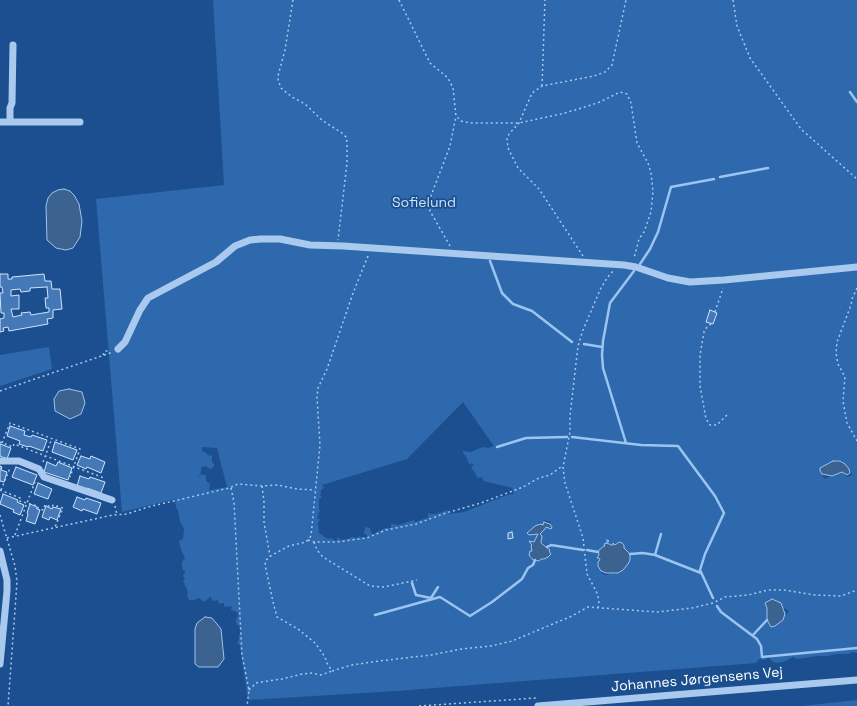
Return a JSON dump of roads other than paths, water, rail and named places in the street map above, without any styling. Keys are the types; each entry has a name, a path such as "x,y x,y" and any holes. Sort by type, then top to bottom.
{"street":[{"path":"10,122 10,108 12,103 13,45"},
{"path":"0,122 80,122"},
{"path":"118,349 125,342 140,310 148,298 216,262 231,249 250,240 272,238 301,244 616,264 632,266 668,278 685,281 724,280 857,267"},
{"path":"0,461 19,461 40,470 44,477 112,500"},
{"path":"0,551 7,580 2,616 0,664"},
{"name":"Johannes Jørgensens Vej","path":"538,706 857,680"}],"waterway":[{"path":"850,92 857,102"},
{"path":"720,177 768,168"},
{"path":"640,264 650,249 658,232 671,187 714,179"},
{"path":"490,261 502,293 513,304 532,311 572,342"},
{"path":"626,443 603,368 602,355 610,303 634,271"},
{"path":"584,344 602,347"},
{"path":"497,447 526,438 567,437"},
{"path":"572,437 641,445 678,446 715,496 724,513 705,554 700,570 713,598"},
{"path":"655,555 661,534"},
{"path":"547,547 551,545 583,550"},
{"path":"587,550 598,552"},
{"path":"630,554 643,553 655,555 701,573"},
{"path":"375,615 440,597 470,616 492,602 522,579 528,568 533,565 535,560"},
{"path":"412,583 416,595 431,598"},
{"path":"431,598 438,587"},
{"path":"717,606 721,612 757,639 761,646 762,657 857,648"},
{"path":"753,635 767,620"}],"park label":[{"name":"Sofielund","path":"424,203"}]}
